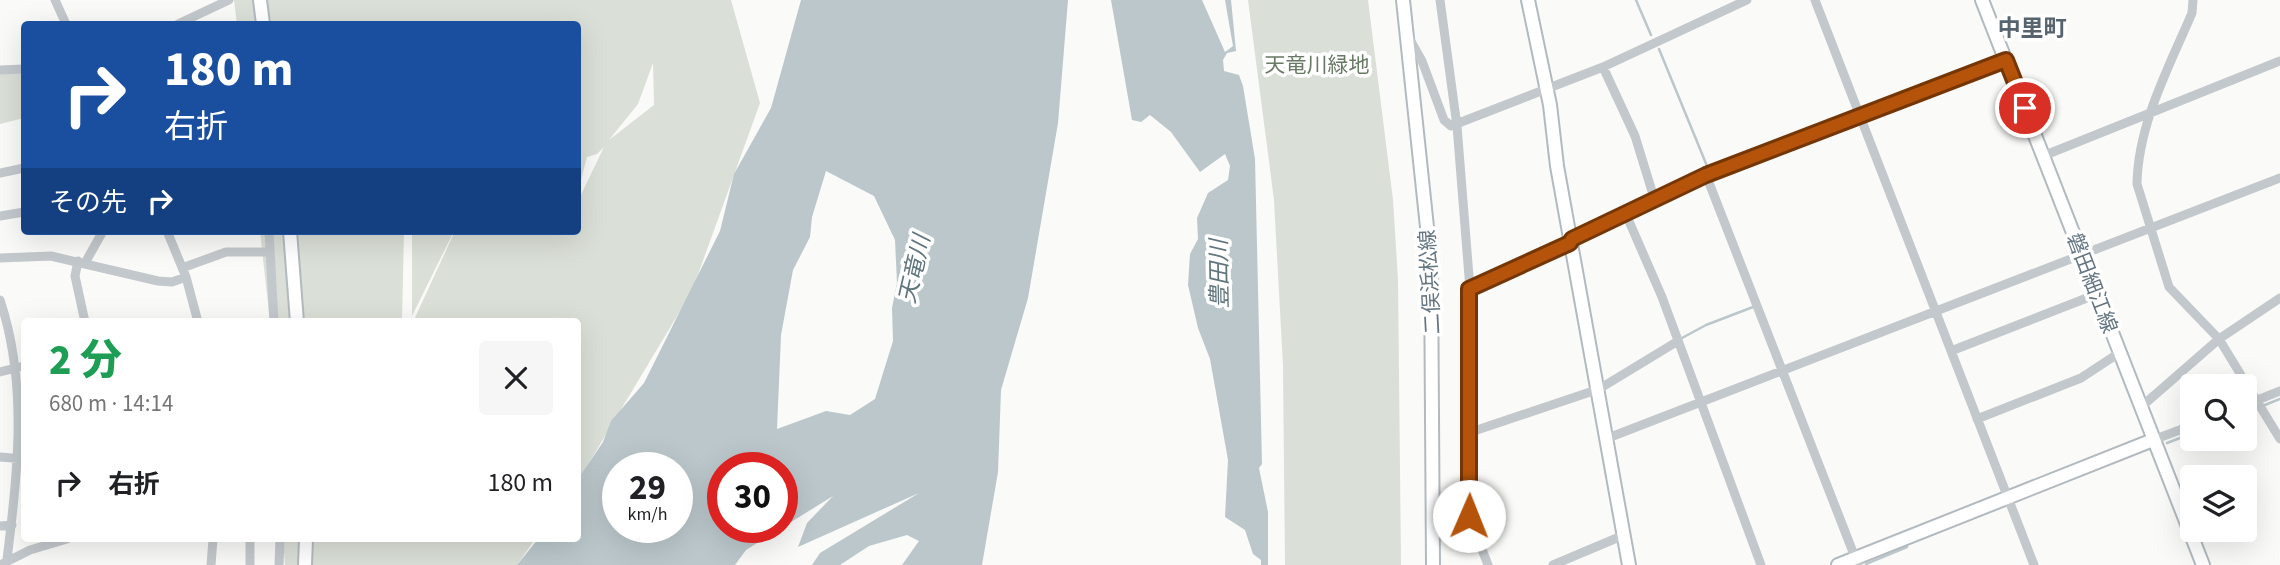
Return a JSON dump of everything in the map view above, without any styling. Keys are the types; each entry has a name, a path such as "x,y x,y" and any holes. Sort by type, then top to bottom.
{"main road":[{"path":"260,0 264,21"},
{"name":"二俣浜松線","path":"1402,0 1409,38 1431,265 1433,565"},
{"path":"1528,0 1544,90 1550,105 1629,565"},
{"name":"磐田細江線","path":"1982,0 2203,565"},
{"path":"290,235 298,318"},
{"path":"1838,565 1857,561 2007,497 2153,440"},
{"path":"305,565 306,542"}],"street":[{"path":"55,0 65,21"},
{"path":"184,21 229,0"},
{"path":"1440,0 1457,125 1469,289 1469,516 1488,565"},
{"path":"1409,38 1422,61 1444,120 1451,126 1603,67 1747,0"},
{"path":"1815,0 2034,565"},
{"path":"2193,0 2192,13 2150,113 2137,167 2137,184 2169,287 2219,338 2280,439"},
{"path":"1469,289 1570,243 1572,239 1625,212 1631,213 1706,175 2006,60"},
{"path":"2043,156 2280,61"},
{"path":"1603,67 1635,136 1655,201"},
{"path":"0,70 21,68"},
{"path":"0,173 21,169"},
{"path":"1706,175 1857,561"},
{"path":"1608,438 2280,178"},
{"path":"0,216 21,212"},
{"path":"1625,212 1645,251 1761,565"},
{"path":"84,318 75,276 81,262 100,235"},
{"path":"169,235 184,272 197,318"},
{"path":"269,235 274,318"},
{"path":"0,258 51,256 158,281 173,282 184,272 226,252 268,252"},
{"path":"1951,351 2097,294"},
{"path":"2141,407 2219,338 2280,298"},
{"path":"0,300 20,367 21,459 12,525 2,563"},
{"path":"1471,432 1599,388 1678,341"},
{"path":"1977,419 2081,378 2119,353"},
{"path":"0,372 20,367"},
{"path":"2259,404 2280,391"},
{"path":"2153,440 2180,430"},
{"path":"0,457 21,459"},
{"path":"0,526 12,525"},
{"path":"1553,565 1625,535"},
{"path":"2,563 59,542"},
{"path":"211,565 213,542"},
{"path":"250,542 250,565"},
{"path":"279,565 280,542"}],"green space":[{"path":"234,0 731,0 760,103 692,291 581,476 581,318 415,318 453,235 581,235 581,195 604,147 597,154 587,157 581,180 581,21 237,21","holes":["653,63 654,105 609,140 638,104"]},
{"name":"天竜川緑地","path":"1248,0 1368,0 1393,200 1398,280 1401,565 1285,565 1283,365 1274,200"},
{"path":"21,69 21,119 0,124 0,70"},
{"path":"260,235 404,235 402,318 270,318"},
{"path":"412,235 452,235 412,316"},
{"path":"283,542 533,542 517,565 285,565"}],"water":[{"name":"天竜川","path":"801,0 1068,0 1058,123 1028,298 1001,390 998,472 982,565 902,565 919,541 907,535 869,546 840,565 812,565 820,553 919,493 798,547 807,523 833,496 798,518 798,452 707,452 707,543 757,543 746,550 735,565 517,565 536,542 581,542 581,475 603,442 611,421 644,383 720,231 734,174 771,108","holes":["826,171 874,196 895,240 897,283 892,308 893,341 875,399 850,415 826,411 777,429 781,335 793,270 810,237 812,217"]},
{"name":"豊田川","path":"1111,0 1202,0 1225,52 1233,46 1225,0 1231,0 1236,51 1227,53 1223,60 1224,71 1239,75 1243,86 1255,159 1262,464 1259,468 1268,512 1268,565 1261,565 1261,560 1253,554 1245,530 1225,517 1228,460 1210,359 1198,328 1188,285 1190,254 1198,239 1197,218 1208,193 1228,180 1230,166 1225,154 1200,172 1171,132 1150,115 1141,122 1132,120"}],"waterway":[{"path":"1636,0 1651,35"},
{"path":"1659,49 1707,166"},
{"path":"1682,338 1706,325 1753,307"},
{"path":"2257,408 2280,399"},
{"path":"2167,443 2180,438"},
{"path":"1866,564 1907,547 1907,543"}],"district":[{"name":"中里町","path":"2032,28"}],"route":[{"path":"1469,516 1469,289 1570,243 1572,239 1610,218 1625,212 1631,213 1706,175 2006,60 2025,108"}]}
